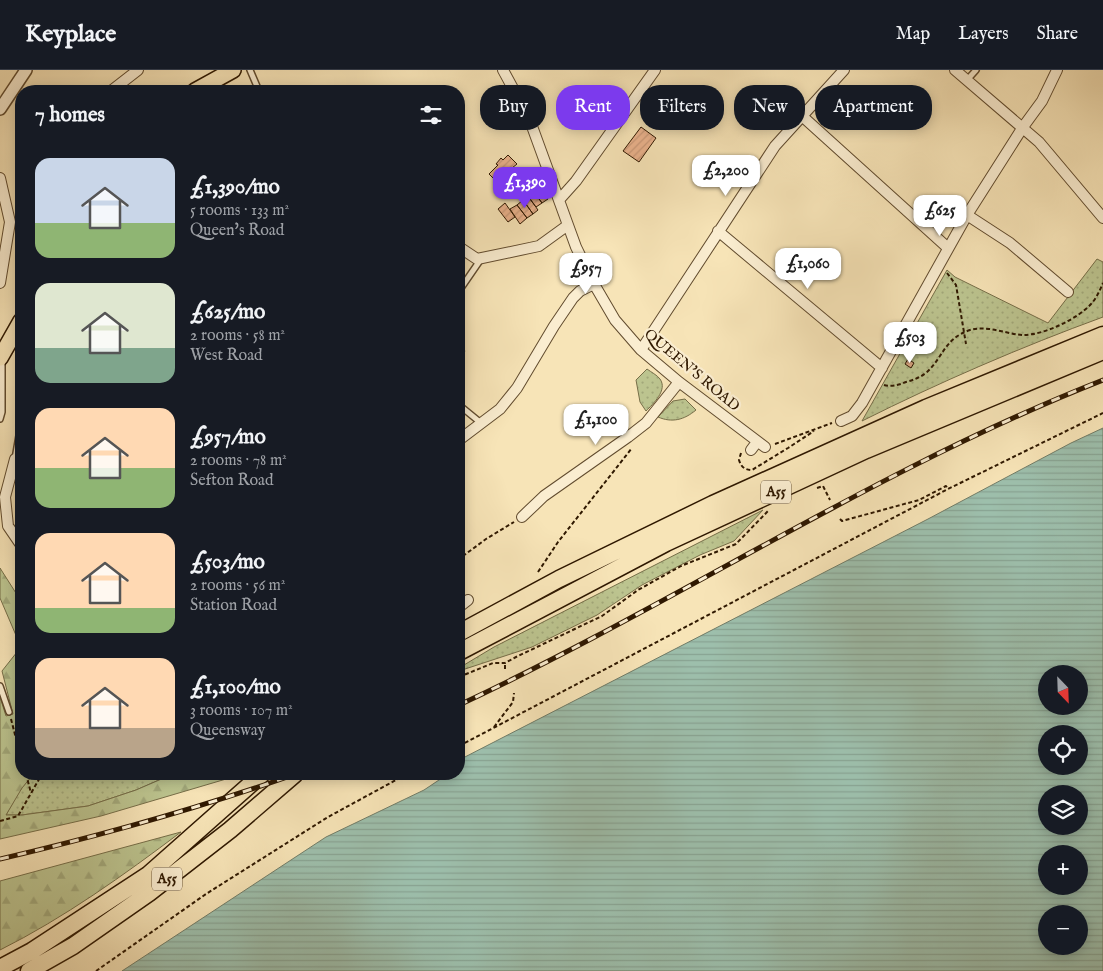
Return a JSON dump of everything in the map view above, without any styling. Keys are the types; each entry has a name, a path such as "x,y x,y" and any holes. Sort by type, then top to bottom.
{"highway":[{"name":"A55","path":"465,630 560,579 713,504 935,404 1103,334"},
{"name":"A55","path":"465,649 675,539 866,450 1103,351"},
{"name":"A55","path":"0,968 32,951 148,876 255,780"},
{"name":"A55","path":"29,971 73,946 149,893 230,830 288,780"}],"main road":[{"path":"206,85 233,70"},
{"path":"1,357 15,334"}],"street":[{"path":"15,85 25,70"},
{"path":"119,85 138,70"},
{"name":"QUEEN'S ROAD","path":"503,70 529,118 576,247 594,284 616,320 641,350 758,446"},
{"path":"559,200 576,181 655,70"},
{"path":"805,113 844,70"},
{"path":"955,70 1023,127 1054,159 1101,215"},
{"path":"841,421 852,416 875,381 967,215 1023,127 1042,101 1058,70"},
{"path":"0,109 15,86"},
{"path":"805,119 948,248"},
{"path":"641,350 775,146 789,130"},
{"path":"0,178 10,222 0,282"},
{"path":"967,215 1010,243 1068,292"},
{"path":"465,251 477,259 539,246 568,225"},
{"path":"718,231 882,368"},
{"path":"465,435 500,408 517,388 573,298 580,291 594,284"},
{"path":"522,517 544,496 628,438 646,423 679,382"},
{"path":"15,460 4,497 8,526 15,536"}],"lane":[{"path":"250,70 256,85"},
{"path":"967,80 976,70"},
{"path":"465,282 482,258"},
{"path":"0,419 2,412 1,357"},
{"path":"465,410 481,423"},
{"path":"0,686 9,712"}],"path":[{"path":"939,264 954,280 956,285 966,344"},
{"path":"875,381 886,386 892,386 903,384 922,376 933,365 947,344 964,333 980,328 1024,335 1059,325 1076,317 1087,308 1097,296 1103,283"},
{"path":"465,743 948,489 1103,413"},
{"path":"758,446 841,421"},
{"path":"538,572 558,542 636,443"},
{"path":"814,490 823,486 830,500"},
{"path":"840,519 842,521 919,500 946,486 948,489"},
{"path":"465,675 493,663 505,663 602,616 638,590 681,566 736,544 768,511 774,508"},
{"path":"465,555 522,517"},
{"path":"505,663 505,669"},
{"path":"493,728 513,702 514,693"},
{"path":"9,712 15,735"},
{"path":"28,780 31,793"},
{"path":"0,822 18,816 39,780"},
{"path":"96,971 206,894 311,827 396,780"}],"green space":[{"path":"1097,259 1103,262 1103,317 981,366 862,421 947,270 955,277 1048,323"},
{"path":"647,369 660,379 662,388 659,396 646,411 640,402 636,380"},
{"path":"685,399 696,410 682,418 673,420 658,417 673,401"},
{"path":"763,510 734,541 700,555 642,585 597,615 532,647 465,669 465,664 494,647"},
{"path":"0,568 15,592 15,633 0,598"},
{"path":"15,655 15,780 29,780 6,815 22,815 88,806 159,780 223,780 101,816 0,839 0,697 6,716 13,714 2,671"},
{"path":"29,780 159,780 88,806 22,815 6,815 22,787"},
{"path":"181,832 93,895 24,938 0,950 0,881"}],"shaded area":[{"path":"1103,428 1103,971 122,971 326,837 424,790 439,780 465,780 465,757"}],"building":[{"path":"640,128 656,138 639,162 623,151"},
{"path":"508,155 517,164 507,172 513,178 503,188 489,174 498,165 496,164 501,158 503,160"},
{"path":"537,184 548,199 542,203 531,188"},
{"path":"531,188 542,203 536,207 525,192"},
{"path":"525,192 538,210 533,214 523,200 525,199 522,195"},
{"path":"523,200 533,214 527,218 517,205"},
{"path":"505,203 515,217 508,222 498,209"},
{"path":"517,205 527,218 520,224 510,209"},
{"path":"908,359 914,363 911,368 905,364"}],"railway":[{"path":"465,702 620,624 778,537 938,454 1020,415 1103,380"},
{"path":"0,859 149,821 278,780"}]}
